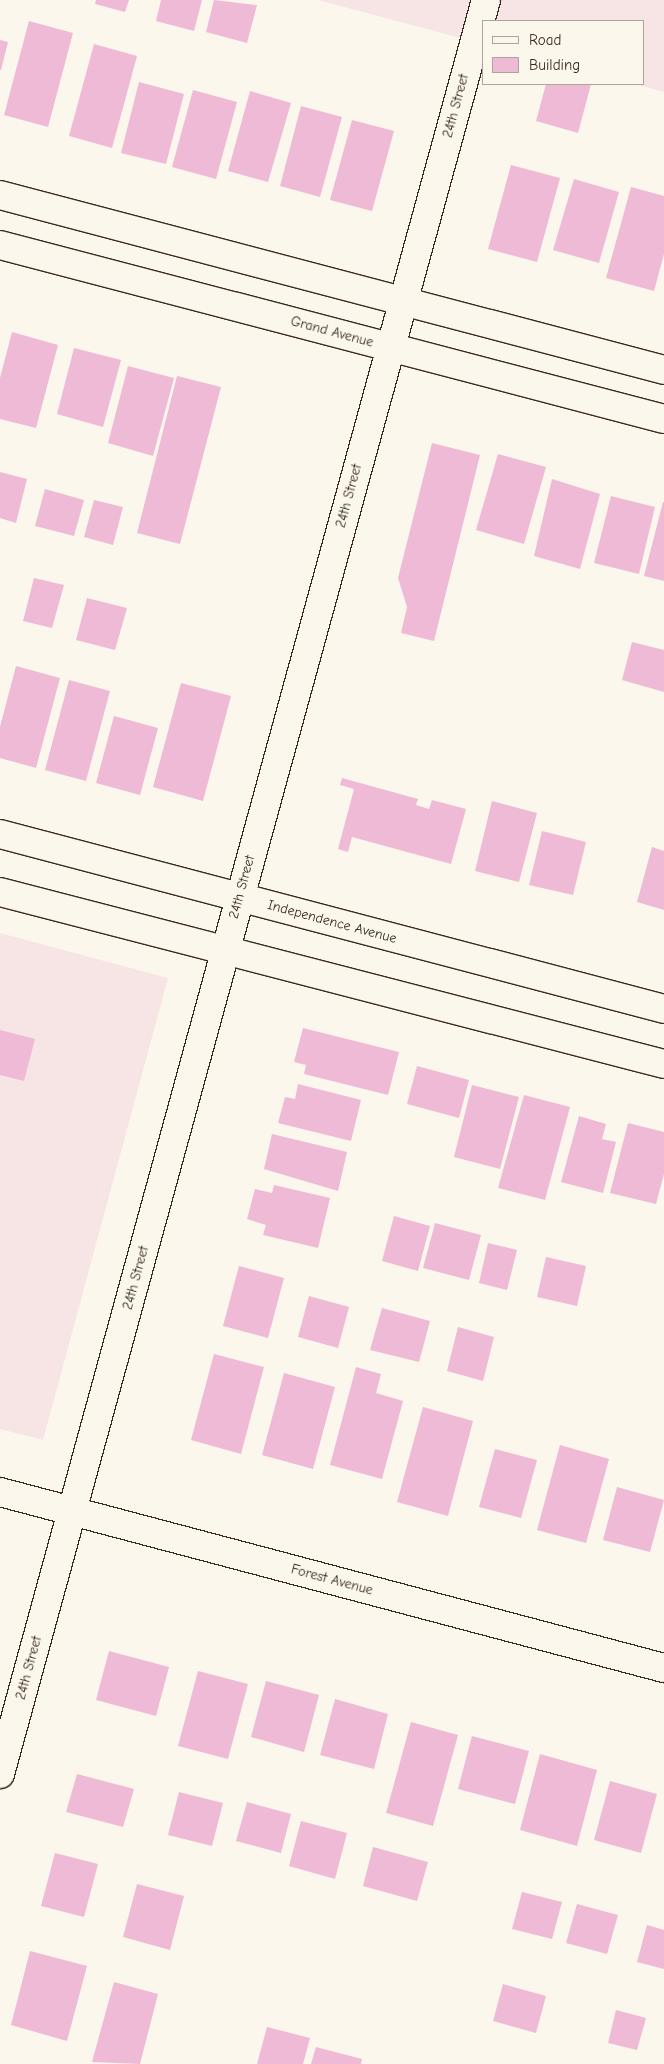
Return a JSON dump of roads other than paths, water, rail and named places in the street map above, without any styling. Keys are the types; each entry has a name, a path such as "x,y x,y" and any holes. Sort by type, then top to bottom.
{"street":[{"name":"24th Street","path":"0,1774 486,0"},
{"path":"0,195 664,370"},
{"name":"Grand Avenue","path":"0,245 664,419"},
{"name":"Independence Avenue","path":"0,834 239,899 664,1008"},
{"path":"0,892 664,1064"},
{"name":"Forest Avenue","path":"0,1492 664,1668"}]}
